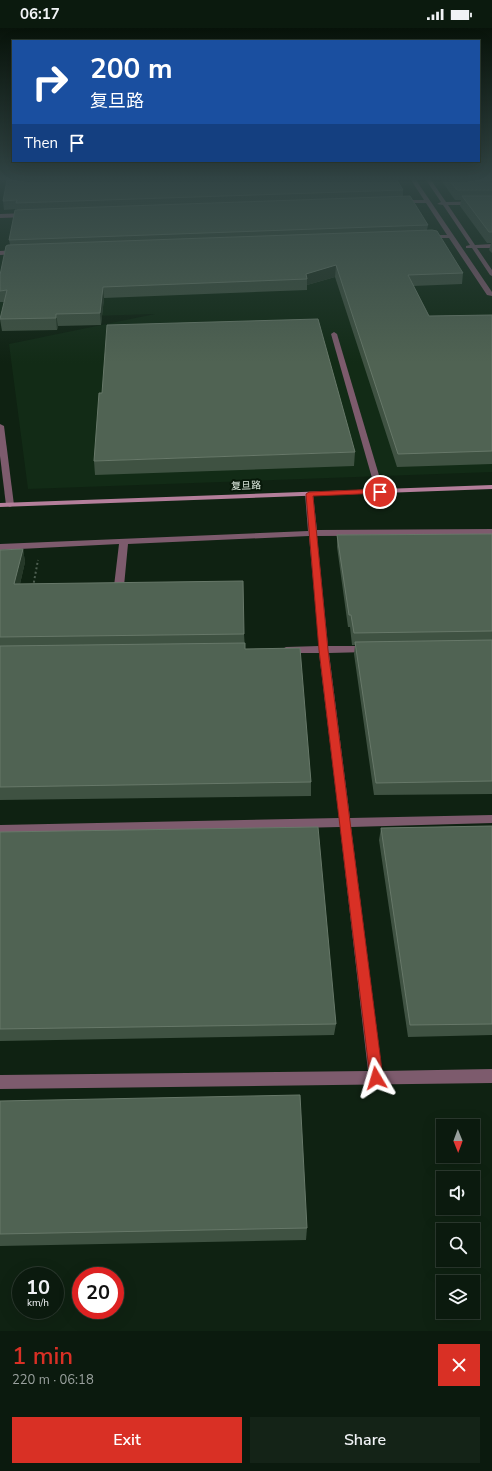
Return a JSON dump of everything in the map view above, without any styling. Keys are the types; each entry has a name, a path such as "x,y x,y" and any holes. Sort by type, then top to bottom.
{"street":[{"path":"453,241 489,294 492,294"},
{"path":"469,241 492,274"},
{"path":"458,247 492,246"},
{"path":"0,253 24,252"},
{"path":"334,334 380,492"},
{"path":"0,426 10,505"},
{"name":"复旦路","path":"0,505 492,487"},
{"path":"309,494 324,650 376,1078"},
{"path":"0,547 313,532 492,532"},
{"path":"119,586 124,541"},
{"path":"276,651 377,649"},
{"path":"0,830 344,821 492,819"},
{"path":"0,1082 492,1076"}],"path":[{"path":"40,587 32,587 42,545"}],"shaded area":[{"path":"0,241 492,241 492,472 28,489 9,344 155,314 0,319"}],"building":[{"path":"127,241 443,241 463,273 408,275 429,316 492,315 492,451 398,454 336,265 306,274 307,279 103,287 100,313 56,314 56,318 0,319 7,290 0,291 0,275 6,246"},
{"path":"318,319 355,452 94,461 99,393 102,393 107,325"},
{"path":"492,534 492,631 354,633 351,615 349,615 337,535"},
{"path":"23,549 14,584 243,581 244,634 0,637 0,550"},
{"path":"492,640 492,781 376,783 355,642"},
{"path":"245,643 245,649 300,648 311,782 0,787 0,646"},
{"path":"492,826 492,1024 410,1025 381,828"},
{"path":"318,827 336,1024 0,1029 0,832"},
{"path":"300,1095 307,1228 0,1234 0,1101"}],"route":[{"path":"376,1078 324,650 309,494 380,492"}]}
